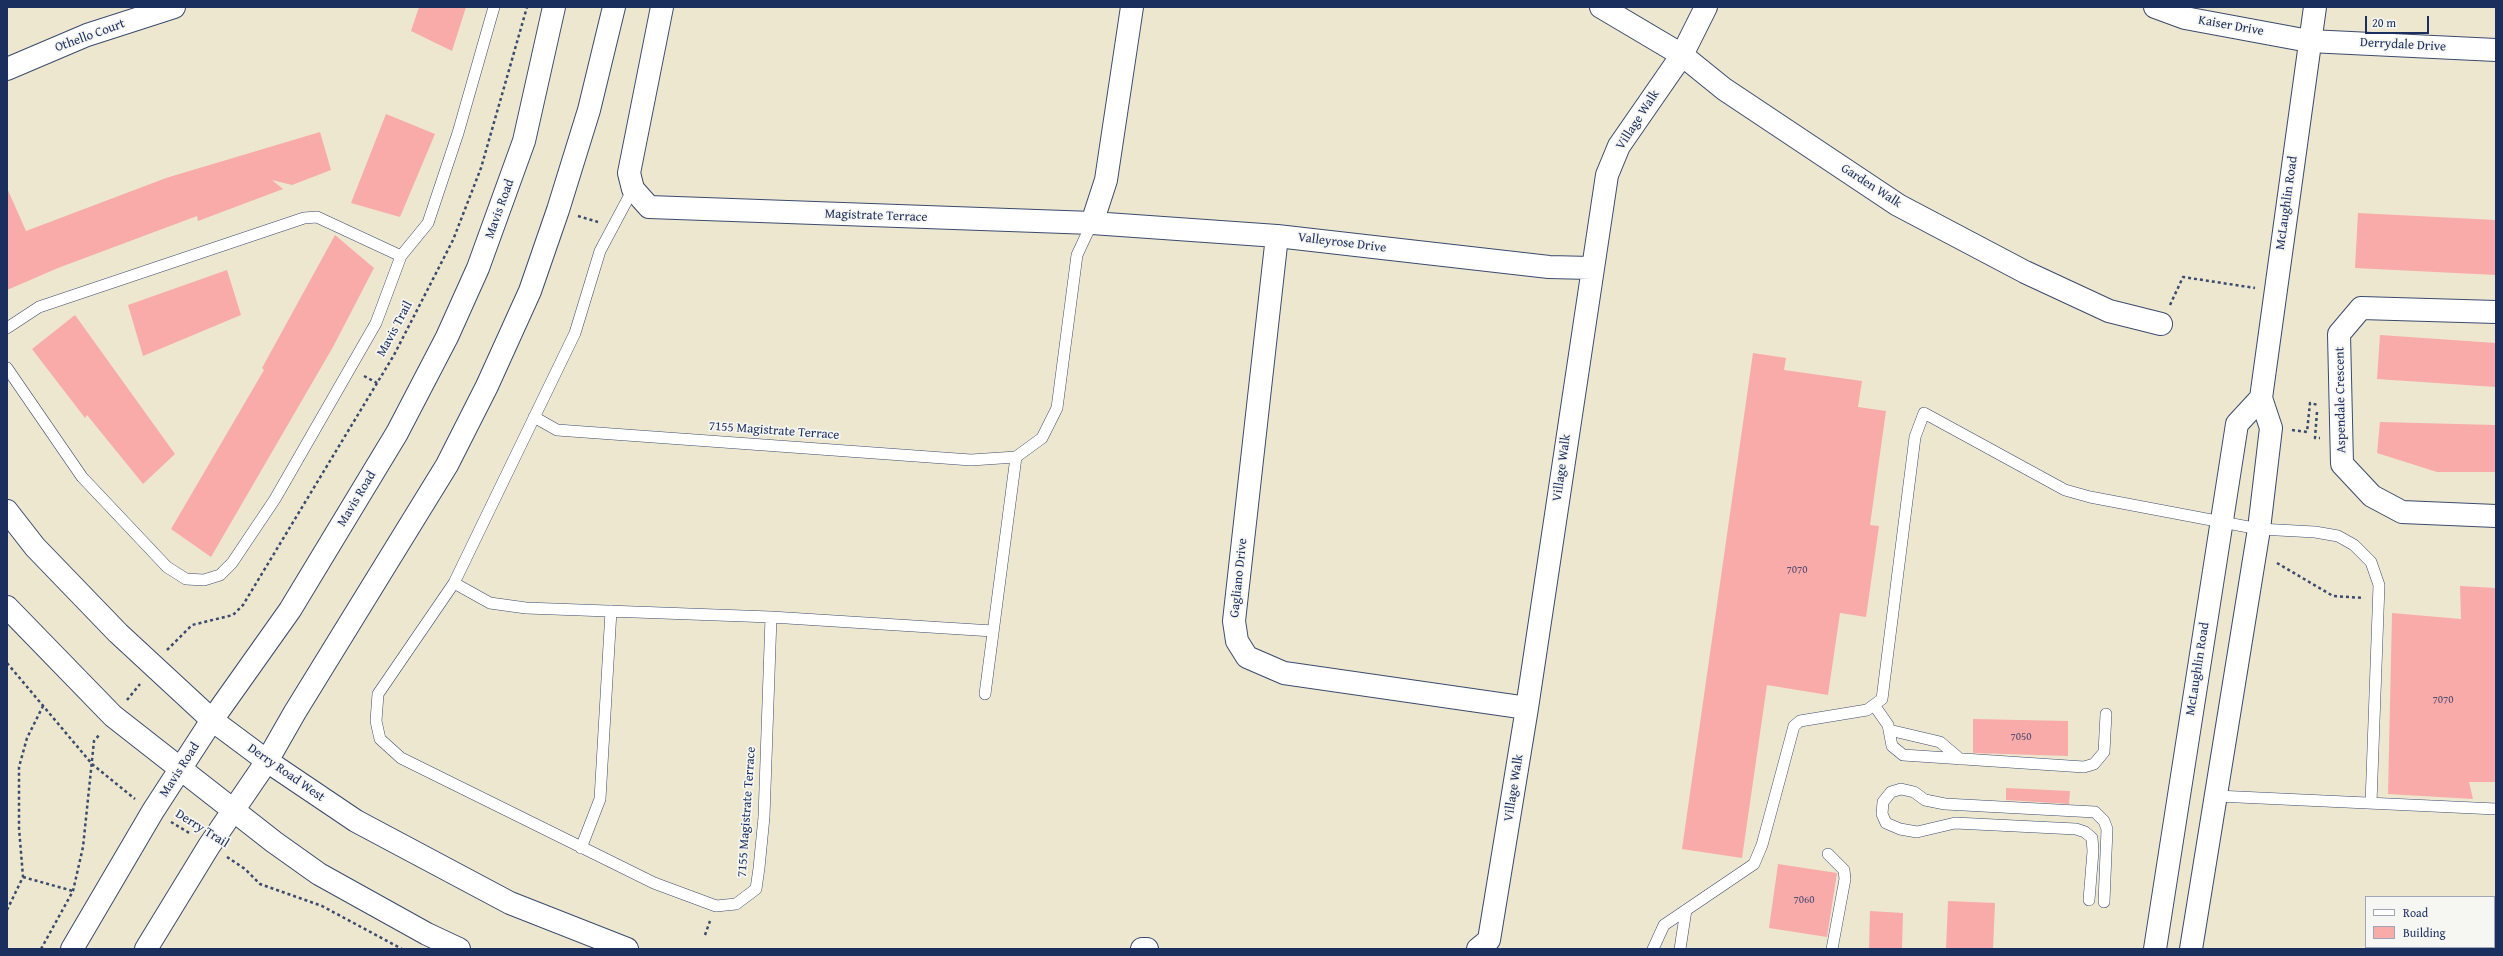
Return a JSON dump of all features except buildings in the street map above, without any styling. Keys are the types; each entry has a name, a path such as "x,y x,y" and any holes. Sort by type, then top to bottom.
{"street":[{"name":"Othello Court","path":"7,69 87,35 174,7"},
{"name":"Mavis Road","path":"72,949 153,810 212,720 290,610 398,433 447,337 478,268 524,141 554,7"},
{"path":"146,949 208,846 267,761 295,712 447,465 487,386 530,292 558,210 589,110 614,7"},
{"path":"633,189 629,173 662,7"},
{"path":"1092,223 1106,180 1132,7"},
{"name":"Garden Walk","path":"1602,7 1682,55 1724,89 1898,204 2025,272 2109,311 2161,324"},
{"name":"Village Walk","path":"1478,949 1489,940 1527,708 1591,268 1606,175 1619,146 1682,55 1706,7"},
{"name":"Kaiser Drive","path":"2155,7 2185,18 2309,40"},
{"name":"McLaughlin Road","path":"2191,949 2259,529 2271,428 2261,398 2314,7"},
{"name":"Derrydale Drive","path":"2309,40 2496,50"},
{"name":"Magistrate Terrace","path":"633,189 649,208 1092,223"},
{"name":"Valleyrose Drive","path":"1092,223 1277,236 1549,267 1591,268"},
{"name":"Gagliano Drive","path":"1277,236 1234,621 1237,640 1247,657 1284,673 1527,708"},
{"name":"Aspendale Crescent","path":"2496,312 2361,308 2339,334 2342,464 2372,496 2402,512 2496,516"},
{"name":"McLaughlin Road","path":"2155,949 2237,424 2261,398"},
{"name":"Derry Road West","path":"7,510 35,547 154,667 212,720 267,761 356,821 510,903 626,949"},
{"path":"7,607 113,716 180,770 319,874 427,934 458,949"},
{"path":"1142,949 1147,949"}],"lane":[{"path":"7,368 82,477 167,567 186,579 204,580 220,576 232,563 274,500 376,323 401,256 428,223 458,133 494,7"},
{"name":"7155 Magistrate Terrace","path":"633,189 600,251 575,333 454,584 378,694 376,721 380,739 401,758 654,883 716,906 736,904 756,888 764,816 770,617"},
{"path":"7,328 39,308 304,218 317,218 401,256"},
{"path":"985,694 1016,458 1042,438 1057,408 1077,255 1092,223"},
{"path":"1653,949 1664,925 1754,864 1762,845 1794,726 1800,721 1867,710 1882,699 1915,438 1924,413 2065,490 2090,497 2259,529 2315,532 2338,536 2354,545 2371,562 2379,585 2371,803"},
{"name":"7155 Magistrate Terrace","path":"534,416 557,430 971,460 1016,458"},
{"path":"454,584 490,603 526,608 770,617 993,631"},
{"path":"581,848 600,799 611,611"},
{"path":"1874,704 1888,725 1892,746 1903,755 2084,767 2094,764 2104,752 2106,714"},
{"path":"1889,730 1940,742 1960,759"},
{"path":"2089,900 2093,850 2092,838 2085,832 2076,829 1955,823 1917,832 1900,829 1886,823 1882,814 1883,802 1891,792 1901,788 1914,792 1925,800 1945,804 2095,812 2104,821 2107,829 2104,902"},
{"path":"2216,796 2496,809"},
{"path":"1828,854 1844,870 1845,879 1832,949"},
{"path":"1680,949 1686,910"}],"path":[{"name":"Mavis Trail","path":"41,949 73,891 83,846 94,741 154,667 192,625 233,616 243,605 394,355 453,240 481,168 527,7"},
{"path":"558,210 600,222"},
{"path":"2161,324 2182,277 2275,290"},
{"path":"2271,428 2307,432 2310,403 2318,404 2315,438 2342,440"},
{"path":"2277,563 2334,596 2370,598"},
{"name":"Derry Trail","path":"7,663 92,764 123,792 245,869 260,884 322,906 402,949"},
{"path":"7,910 23,877 19,828 19,767 26,738 43,706"},
{"path":"23,877 73,891"}]}
